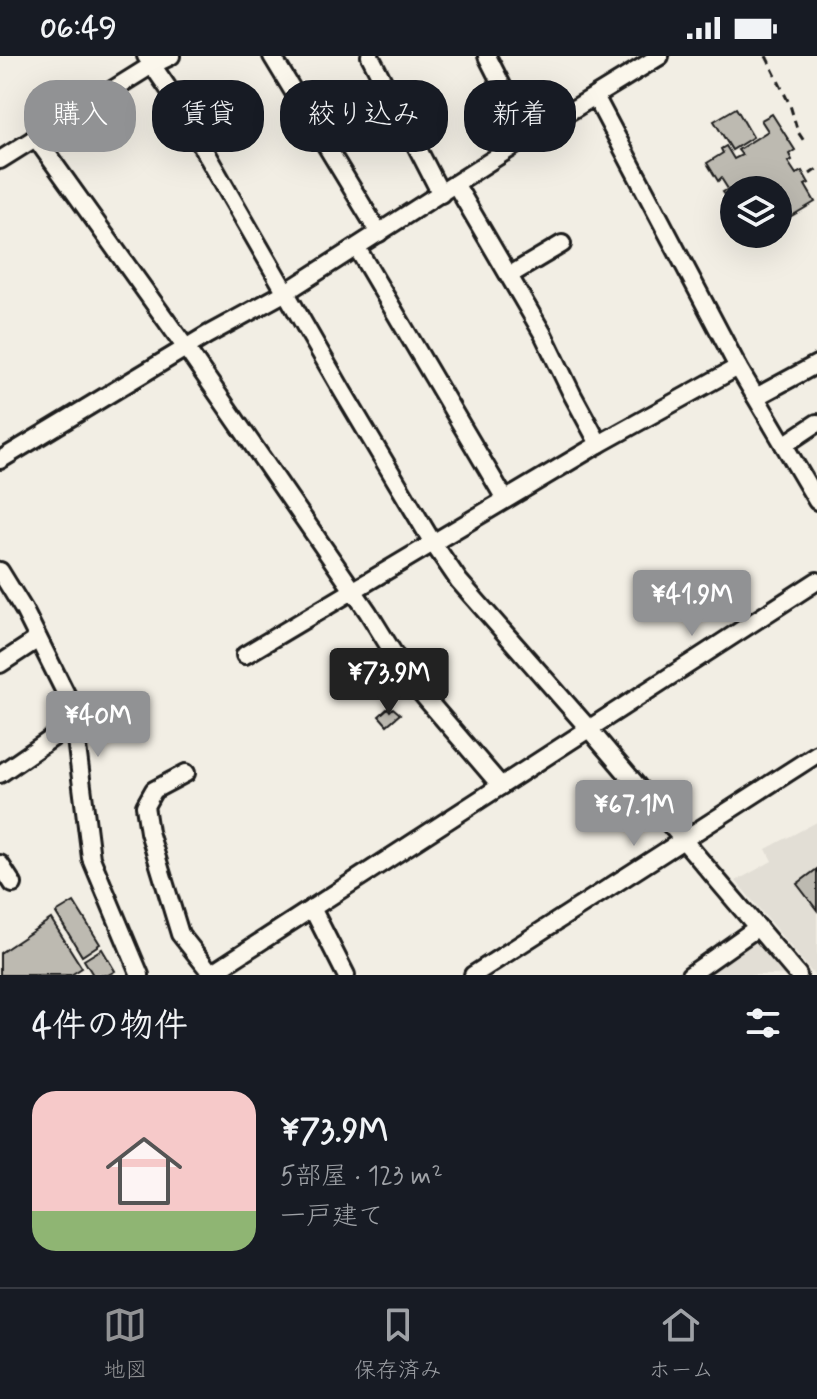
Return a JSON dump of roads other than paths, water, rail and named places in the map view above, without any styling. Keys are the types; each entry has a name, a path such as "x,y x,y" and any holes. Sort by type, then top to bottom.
{"street":[{"path":"120,80 149,61 171,56"},
{"path":"272,56 379,233"},
{"path":"370,56 441,194"},
{"path":"487,56 499,80"},
{"path":"576,108 660,56"},
{"path":"149,61 170,91 433,543 459,581 798,975"},
{"path":"595,96 738,367 817,501"},
{"path":"0,160 24,144"},
{"path":"46,152 353,590 410,680 501,786"},
{"path":"0,460 286,292 506,152"},
{"path":"456,185 543,334 599,444"},
{"path":"510,275 562,244"},
{"path":"357,248 505,499"},
{"path":"756,397 817,364"},
{"path":"245,655 599,444 738,367"},
{"path":"784,445 817,423"},
{"path":"0,571 24,610 68,698 91,858 140,975"},
{"path":"186,773 154,790 145,806 149,832 180,934 210,974 817,581"},
{"path":"0,664 38,639"},
{"path":"1,771 74,723"},
{"path":"473,975 817,754"},
{"path":"0,864 13,884"},
{"path":"312,908 346,975"},
{"path":"690,975 758,927"}]}
